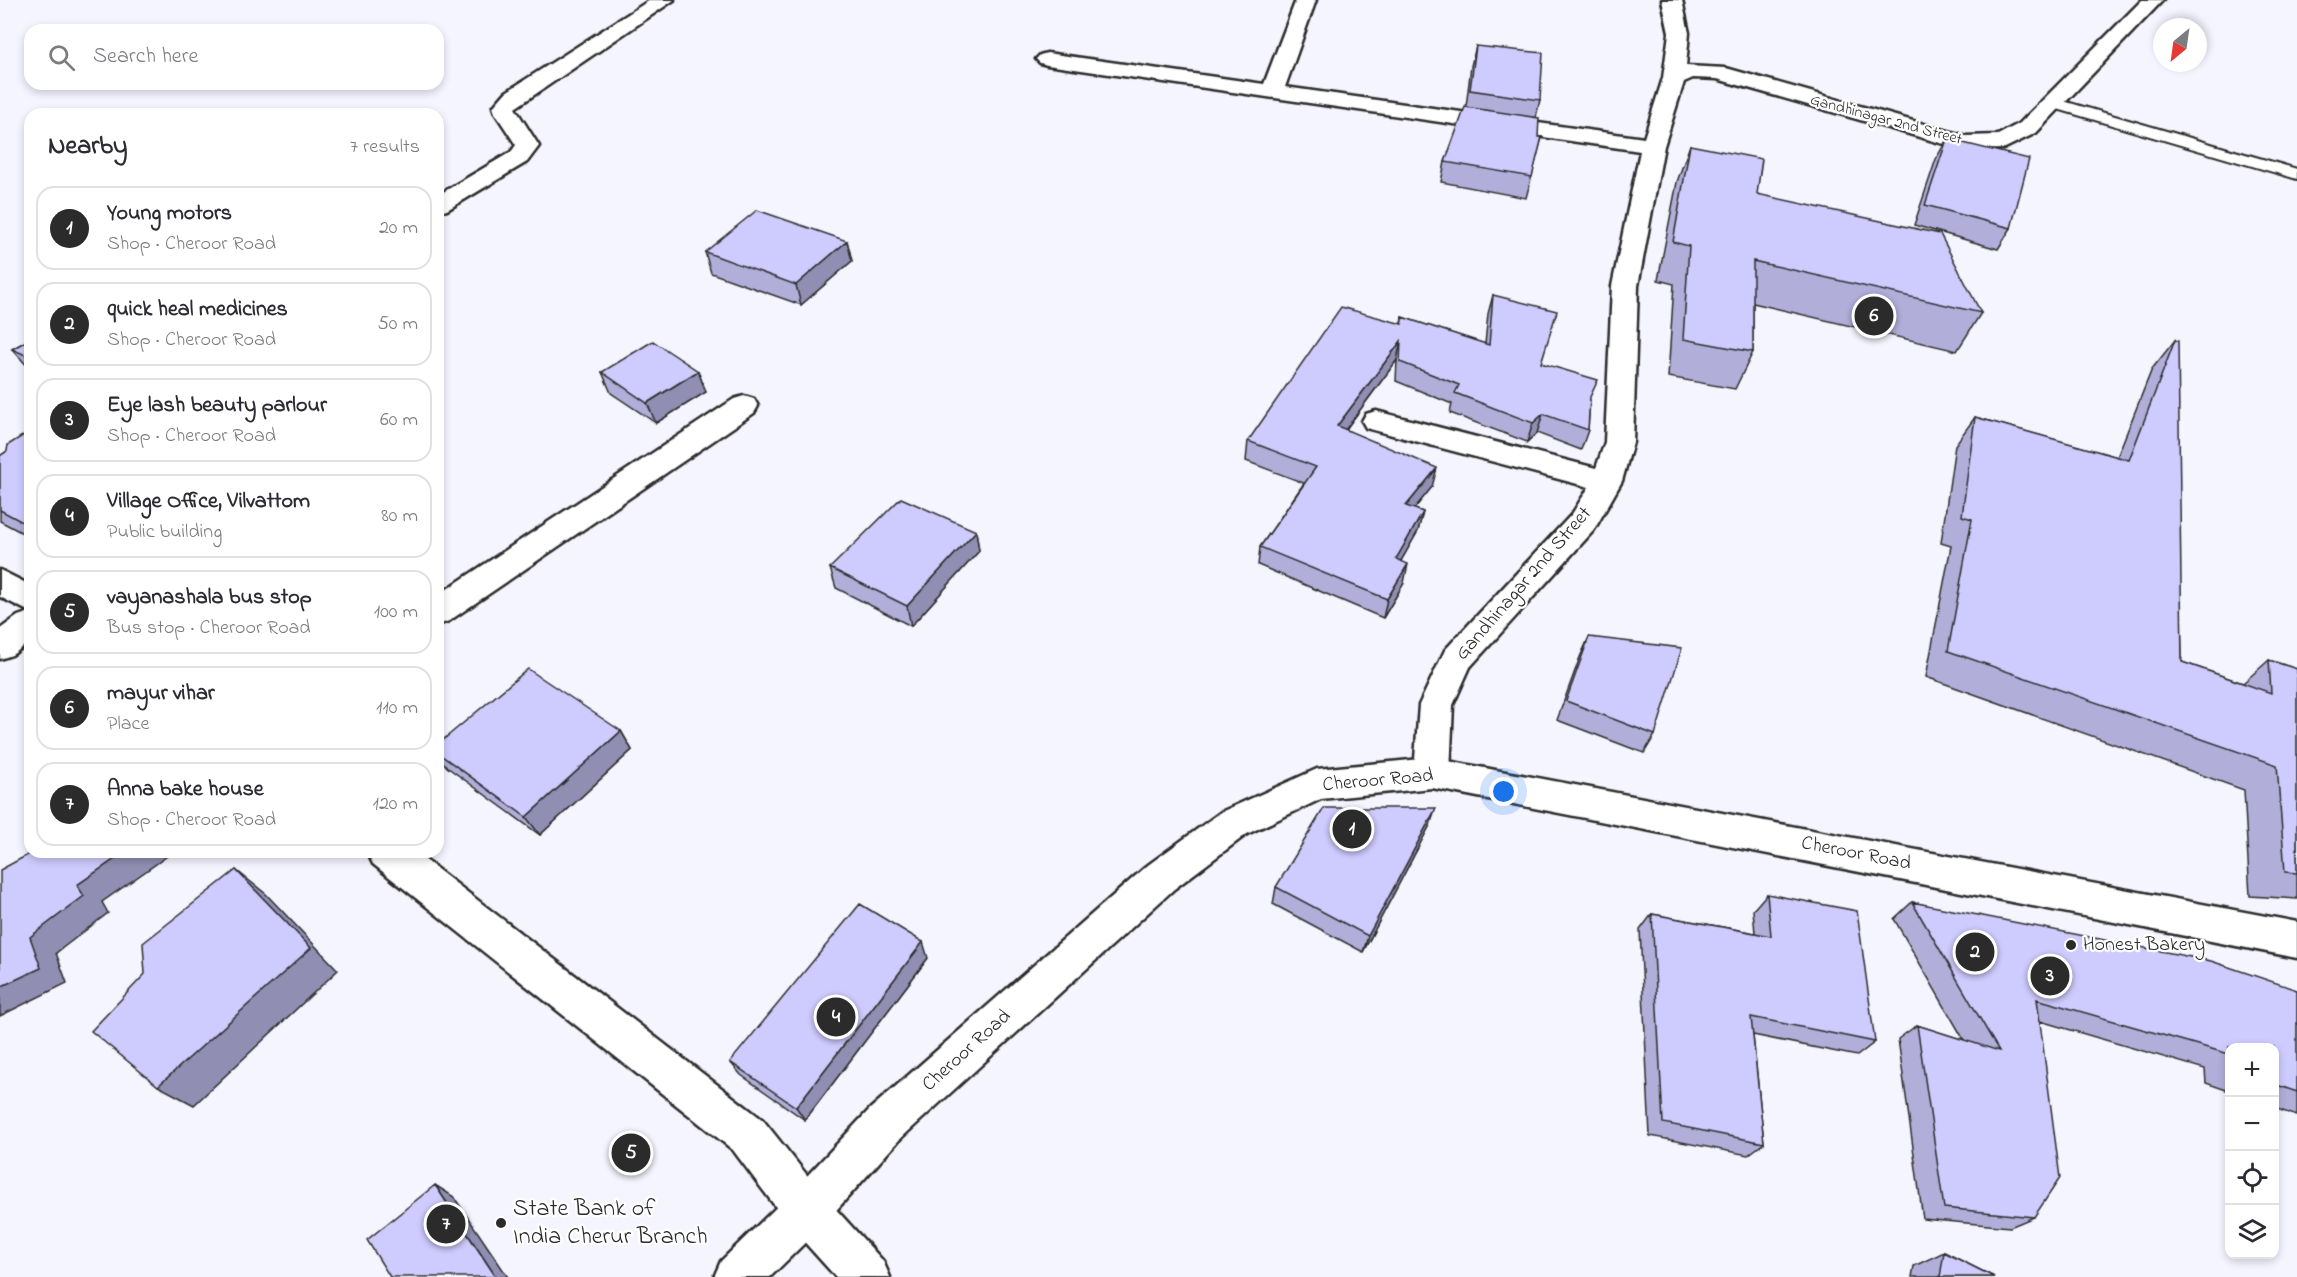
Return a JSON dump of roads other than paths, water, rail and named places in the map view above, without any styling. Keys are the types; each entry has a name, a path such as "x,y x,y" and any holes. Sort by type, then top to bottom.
{"street":[{"path":"444,201 519,157 528,146 526,136 506,116 504,107 514,97 664,0"},
{"path":"1272,91 1306,0"},
{"name":"Gandhinagar 2nd Street","path":"1432,773 1436,705 1457,659 1583,522 1607,481 1619,442 1625,286 1653,146 1674,78 1679,33 1672,0"},
{"name":"Gandhinagar 2nd Street","path":"1674,78 1690,71 1718,73 1965,143 2003,142 2028,128 2153,0"},
{"path":"1047,59 1653,146"},
{"path":"444,608 744,406"},
{"path":"1376,421 1607,481"},
{"path":"0,582 24,596"},
{"path":"0,646 24,629"},
{"name":"Cheroor Road","path":"737,1277 806,1210 885,1124 1161,877 1234,823 1317,784 1432,773 2297,940"},
{"path":"394,858 748,1135 806,1210 867,1277"}],"lane":[{"path":"2053,103 2297,174"}],"place":[{"name":"mayur vihar","path":"1874,316"},
{"name":"Young motors","path":"1352,829"},
{"name":"Honest Bakery","path":"2071,945"},
{"name":"quick heal medicines","path":"1975,952"},
{"name":"Eye lash beauty parlour","path":"2050,976"},
{"name":"Village Office, Vilvattom","path":"836,1017"},
{"name":"vayanashala bus stop","path":"631,1153"},
{"name":"State Bank of India Cherur Branch","path":"501,1223"},
{"name":"Anna bake house","path":"446,1224"}]}
